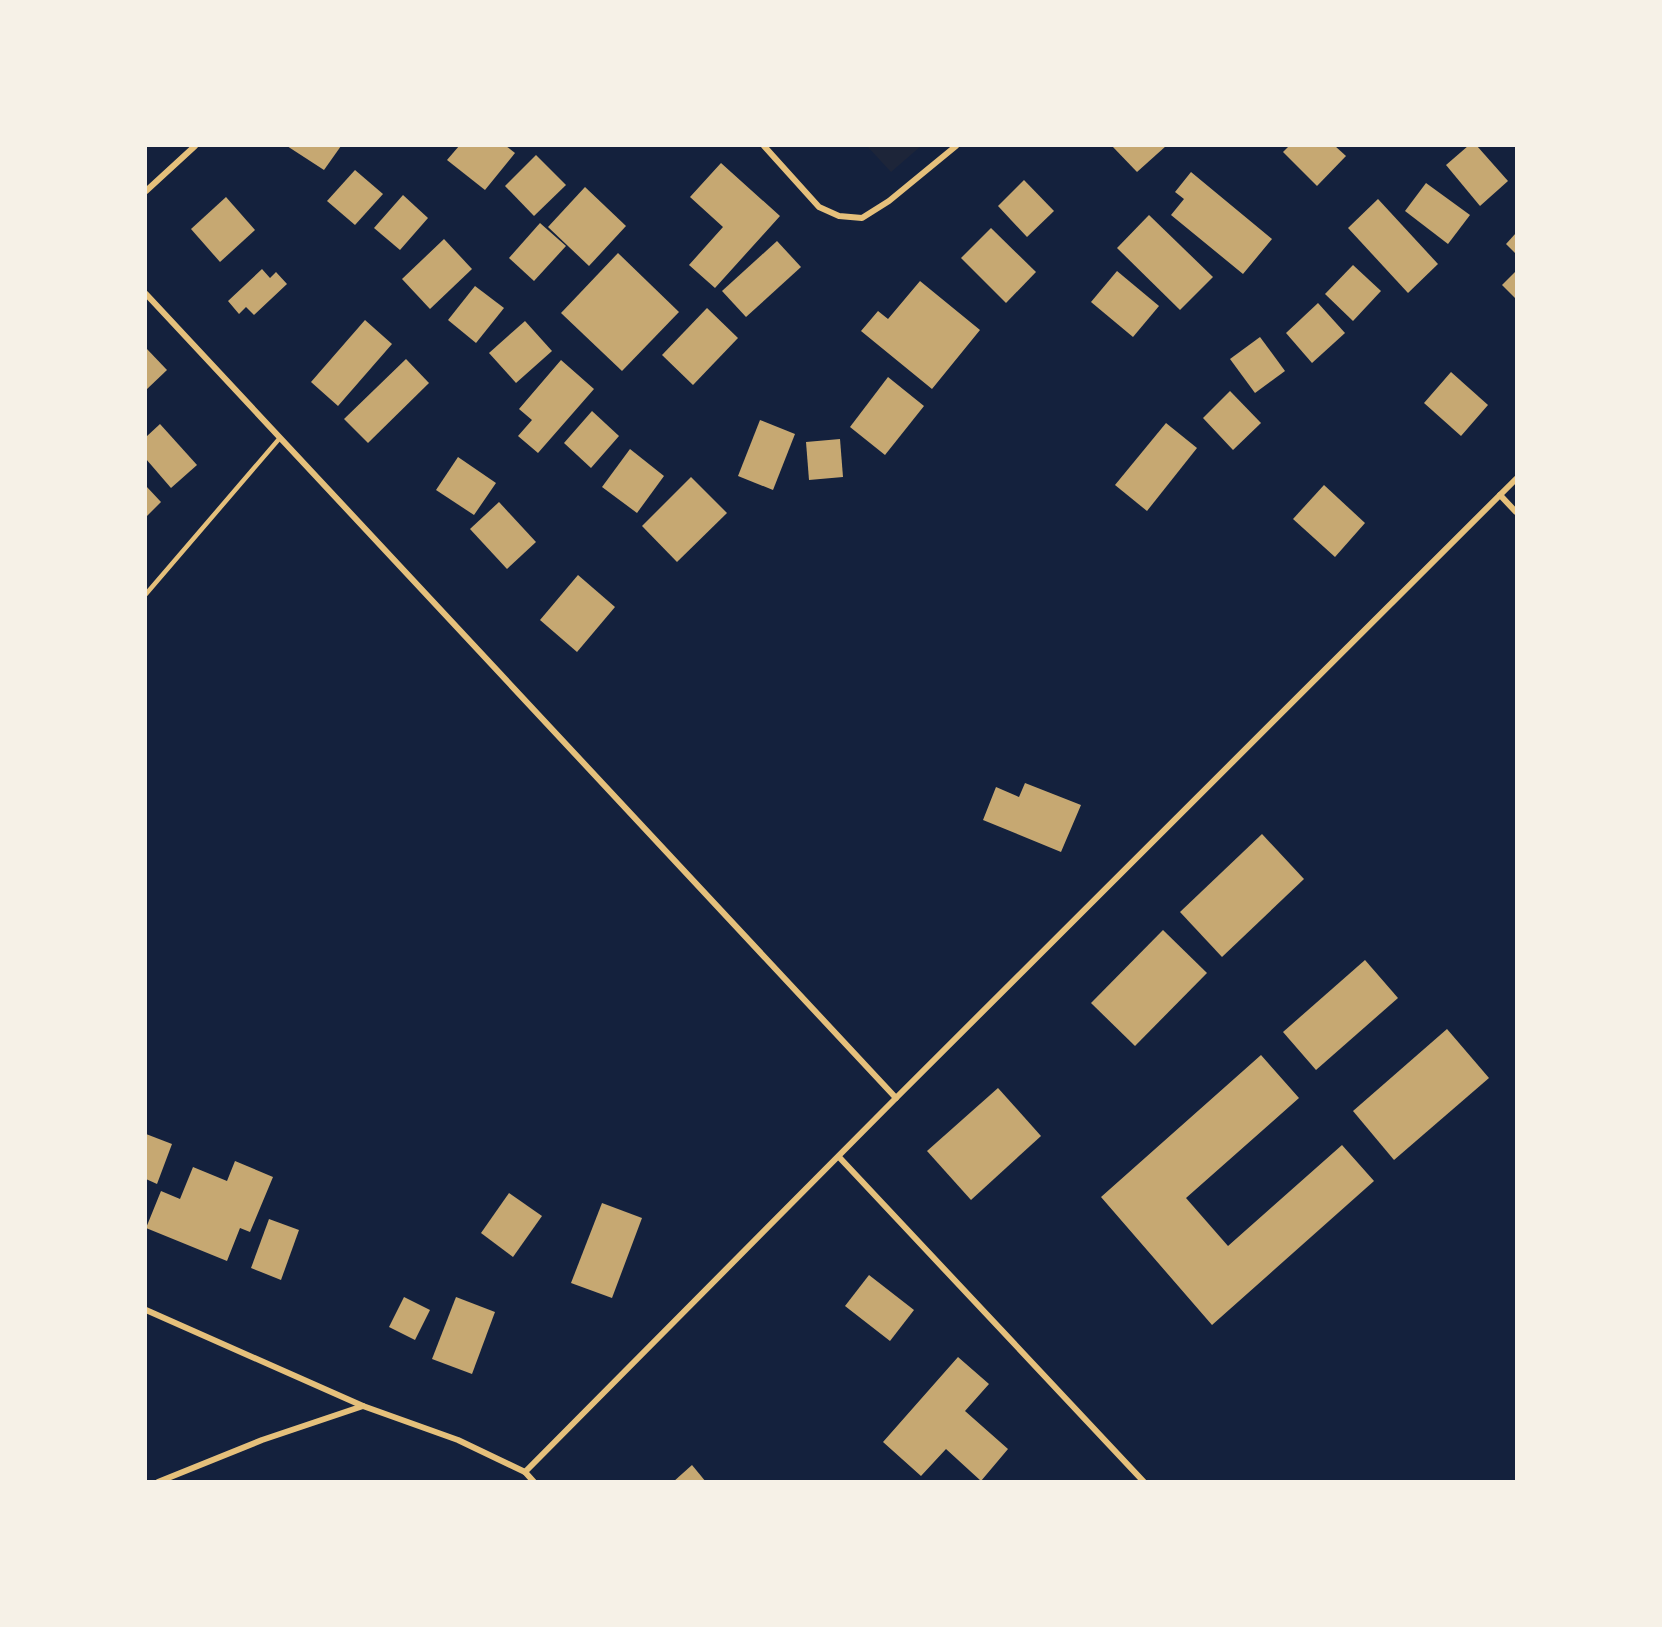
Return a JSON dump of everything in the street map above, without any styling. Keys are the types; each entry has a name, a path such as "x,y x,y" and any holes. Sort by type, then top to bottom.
{"street":[{"path":"146,191 195,146"},
{"path":"764,146 819,207 839,216 862,218 889,201 956,146"},
{"path":"146,294 896,1098"},
{"path":"525,1473 896,1098 1516,479"},
{"path":"1500,495 1516,512"},
{"path":"839,1156 1144,1482"},
{"path":"146,1310 363,1406 458,1440 525,1473 534,1482"},
{"path":"158,1482 262,1440 363,1406"}],"lane":[{"path":"146,594 279,439"}],"shaded area":[{"path":"867,146 921,146 891,172"}],"building":[{"path":"287,146 341,146 324,170"},
{"path":"459,146 506,146 515,153 485,190 447,160"},
{"path":"1112,146 1166,146 1137,172"},
{"path":"1289,146 1335,146 1346,156 1317,186 1283,152"},
{"path":"1468,146 1477,146 1508,181 1480,206 1446,165"},
{"path":"536,155 566,185 534,216 505,186"},
{"path":"721,163 780,216 715,288 689,265 723,227 690,197"},
{"path":"355,170 383,194 355,225 327,201"},
{"path":"1191,172 1272,239 1243,274 1171,215 1184,199 1175,192"},
{"path":"1024,180 1054,211 1027,237 998,206"},
{"path":"1426,183 1470,215 1448,244 1405,211"},
{"path":"585,187 626,226 589,266 548,227"},
{"path":"403,195 428,218 400,250 374,228"},
{"path":"226,197 255,230 220,262 191,229"},
{"path":"1378,199 1438,264 1408,293 1348,228"},
{"path":"1149,215 1213,277 1180,310 1117,248"},
{"path":"540,223 566,246 534,281 509,258"},
{"path":"991,228 1036,272 1006,303 961,258"},
{"path":"1516,233 1516,254 1506,244"},
{"path":"444,239 472,269 430,309 402,279"},
{"path":"777,241 801,267 746,317 722,291"},
{"path":"618,253 679,312 622,371 561,313"},
{"path":"1353,265 1381,291 1353,321 1325,294"},
{"path":"262,269 270,278 276,272 287,284 254,315 246,307 239,314 228,301"},
{"path":"1117,271 1159,306 1133,337 1091,302"},
{"path":"1516,271 1516,299 1502,285"},
{"path":"920,281 980,330 932,389 861,331 878,311 888,319"},
{"path":"475,286 504,308 476,343 448,320"},
{"path":"1318,303 1345,333 1312,363 1286,333"},
{"path":"707,308 738,338 693,385 662,355"},
{"path":"365,320 392,344 338,406 311,382"},
{"path":"525,321 552,351 516,383 489,353"},
{"path":"1260,337 1285,371 1255,393 1230,359"},
{"path":"146,348 167,370 146,390"},
{"path":"406,359 429,383 368,443 344,419"},
{"path":"561,360 594,389 538,453 518,436 532,420 519,409"},
{"path":"1451,372 1488,405 1461,436 1424,403"},
{"path":"888,377 924,406 885,455 850,427"},
{"path":"1230,391 1261,423 1233,450 1203,418"},
{"path":"592,411 619,436 591,468 564,443"},
{"path":"760,420 795,434 773,490 738,476"},
{"path":"1166,423 1197,448 1147,511 1115,485"},
{"path":"160,424 197,465 171,488 146,459 146,437"},
{"path":"840,439 843,477 809,480 806,442"},
{"path":"630,449 664,476 637,513 602,487"},
{"path":"458,457 496,483 474,515 436,490"},
{"path":"691,477 727,513 677,562 642,526"},
{"path":"1324,485 1365,523 1335,557 1293,519"},
{"path":"146,486 161,502 146,517"},
{"path":"499,502 536,542 507,569 470,529"},
{"path":"578,575 615,607 577,652 540,620"},
{"path":"1025,783 1081,805 1061,852 983,820 996,787 1019,797"},
{"path":"1262,834 1304,879 1222,957 1180,912"},
{"path":"1163,930 1207,973 1135,1046 1091,1003"},
{"path":"1365,960 1398,998 1316,1070 1283,1032"},
{"path":"1447,1029 1489,1078 1394,1160 1353,1111"},
{"path":"1261,1055 1299,1098 1186,1198 1228,1246 1342,1145 1374,1181 1212,1325 1101,1197"},
{"path":"998,1088 1041,1136 971,1200 927,1151"},
{"path":"146,1134 172,1144 157,1184 146,1179"},
{"path":"235,1161 273,1177 250,1232 240,1228 227,1261 146,1228 161,1191 180,1199 193,1167 227,1181"},
{"path":"509,1193 542,1216 513,1257 481,1233"},
{"path":"602,1203 642,1218 612,1298 571,1283"},
{"path":"269,1219 299,1230 281,1280 251,1268"},
{"path":"869,1275 914,1310 890,1341 845,1306"},
{"path":"404,1297 430,1310 415,1340 389,1327"},
{"path":"456,1297 495,1312 472,1374 432,1359"},
{"path":"958,1357 989,1384 965,1411 1008,1449 981,1481 946,1449 921,1476 883,1442"},
{"path":"692,1465 706,1482 673,1482"}]}
